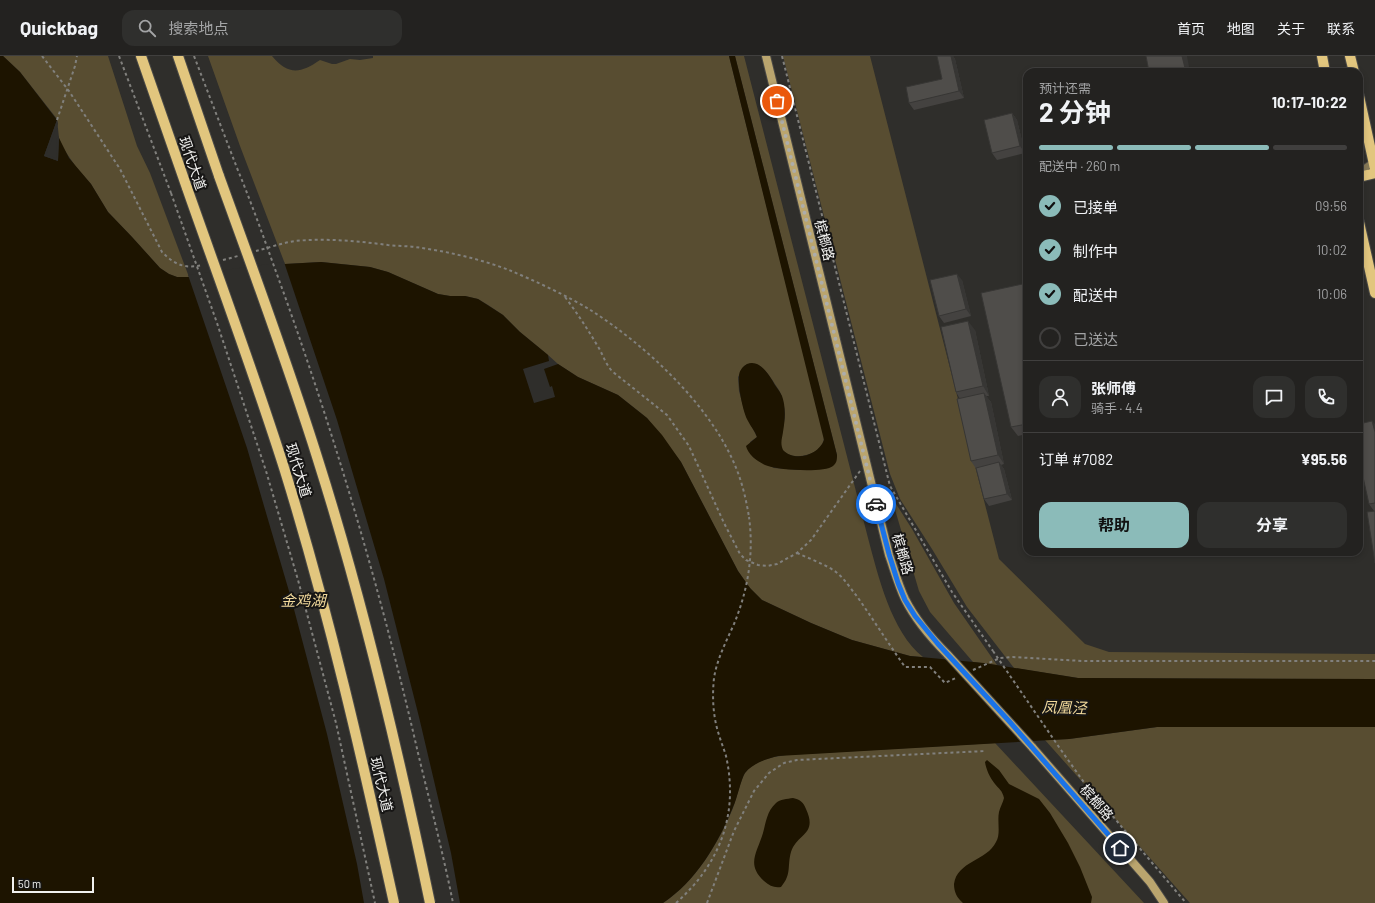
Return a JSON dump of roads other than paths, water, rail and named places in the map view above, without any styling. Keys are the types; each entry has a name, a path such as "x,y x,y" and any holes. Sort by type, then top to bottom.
{"main road":[{"name":"现代大道","path":"141,56 258,386 285,472 310,558 349,705 394,903"},
{"name":"现代大道","path":"178,56 219,176 290,373 319,461 342,539 385,702 406,789 430,903"},
{"name":"槟榔路","path":"766,56 889,554 905,600 915,616 948,655 1032,746 1150,882 1164,903"},
{"path":"1322,56 1324,68"},
{"path":"1350,56 1353,68"},
{"path":"1363,114 1374,164"},
{"path":"1363,176 1375,173"},
{"path":"1363,240 1375,292"}],"lane":[{"path":"1363,170 1374,164"}],"water":[{"name":"金鸡湖","path":"0,56 3,56 20,72 57,120 44,156 58,161 59,138 69,158 91,184 108,212 160,268 169,274 177,277 192,277 285,264 321,262 370,267 388,272 438,294 465,296 478,299 503,315 520,332 548,355 549,361 523,369 534,403 555,397 552,386 550,387 544,369 558,364 578,377 618,395 647,418 662,435 681,462 738,571 750,588 762,600 852,640 910,656 984,663 1078,678 1375,679 1375,727 1157,727 1069,739 778,756 756,764 745,773 727,821 705,861 686,884 663,903 0,903"},
{"path":"729,56 735,56 837,455 837,459 833,466 821,470 781,469 768,466 754,458 746,446 757,437 744,412 740,393 739,377 742,368 751,363 755,363 765,370 782,396 785,414 782,441 783,450 793,456 805,456 817,450 824,440"},
{"path":"987,760 999,770 1009,784 1039,799 1050,813 1080,867 1092,897 1091,903 963,903 956,895 954,884 956,876 966,866 992,848 998,835 999,812 1004,798 1001,791 993,782 988,773 985,762"},
{"path":"793,798 800,801 804,805 810,824 791,852 787,878 781,887 774,887 766,883 759,875 755,869 754,858 767,817 773,806 784,799"}],"water label":[{"name":"凤凰泾","path":"1064,707"}]}
